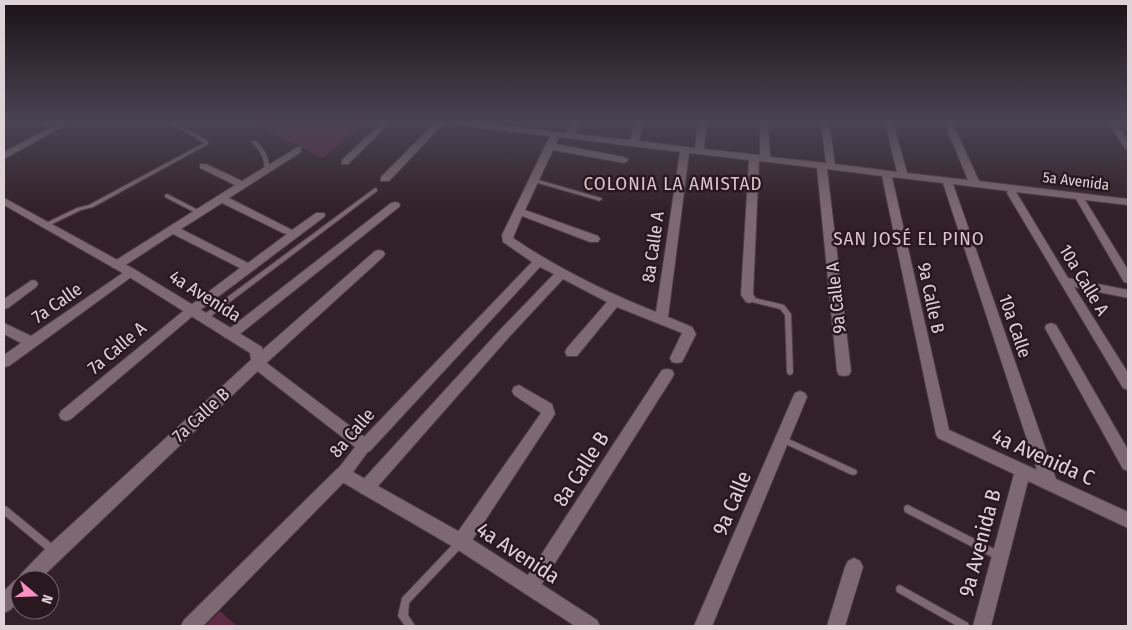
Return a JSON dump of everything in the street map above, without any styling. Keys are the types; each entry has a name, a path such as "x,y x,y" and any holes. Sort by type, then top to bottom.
{"street":[{"path":"117,265 296,151"},
{"path":"345,162 356,151"},
{"path":"385,179 412,151"},
{"path":"546,151 507,239 539,261 615,301 686,330 690,334 677,358"},
{"path":"578,151 624,160"},
{"name":"8a Calle A","path":"661,320 685,151"},
{"name":"5a Avenida","path":"702,151 1128,202"},
{"path":"750,299 747,295 760,151"},
{"name":"9a Calle A","path":"826,151 844,371"},
{"path":"897,151 903,176"},
{"path":"961,151 975,184"},
{"path":"203,166 243,185"},
{"name":"9a Calle B","path":"886,174 942,431"},
{"name":"10a Calle","path":"947,181 1049,482"},
{"name":"10a Calle A","path":"1012,192 1064,282 1128,384"},
{"path":"222,199 287,230"},
{"path":"1080,200 1128,279"},
{"name":"4a Avenida","path":"6,205 130,272 257,351 257,363 365,446"},
{"path":"230,335 395,205"},
{"path":"518,211 594,239"},
{"name":"7a Calle A","path":"66,415 191,311 320,215"},
{"path":"173,230 249,268"},
{"name":"7a Calle B","path":"37,570 257,363 379,254"},
{"name":"8a Calle","path":"190,626 342,474 365,446 539,261"},
{"name":"7a Calle","path":"4,362 130,272"},
{"path":"366,488 504,334 562,273"},
{"path":"1064,282 1128,294"},
{"path":"4,305 32,284"},
{"path":"572,352 615,301"},
{"path":"4,328 31,342"},
{"path":"1052,328 1128,464"},
{"name":"8a Calle B","path":"530,587 667,374"},
{"path":"460,542 548,414 547,408 519,391"},
{"name":"9a Calle","path":"703,626 800,397"},
{"name":"4a Avenida C","path":"942,431 946,436 1128,520"},
{"name":"9a Avenida B","path":"982,626 1022,472"},
{"name":"4a Avenida","path":"342,474 460,542 591,626"},
{"path":"836,626 854,567"}],"lane":[{"path":"46,225 79,209 91,206 192,151"},
{"path":"264,151 266,170"},
{"path":"533,180 598,199"},
{"path":"204,318 375,190"},
{"path":"166,196 200,213"},
{"path":"750,299 782,306 786,310 788,314 790,372"},
{"path":"782,440 853,472"},
{"path":"908,509 1000,556"},
{"path":"4,510 55,551"},
{"path":"410,626 403,616 405,601 450,555 460,542"},
{"path":"900,589 965,626"}],"shaded area":[{"path":"310,151 331,151 323,158"},
{"path":"220,611 237,626 205,626"}],"district":[{"name":"COLONIA LA AMISTAD","path":"673,183"},
{"name":"SAN JOSÉ EL PINO","path":"909,238"}]}
